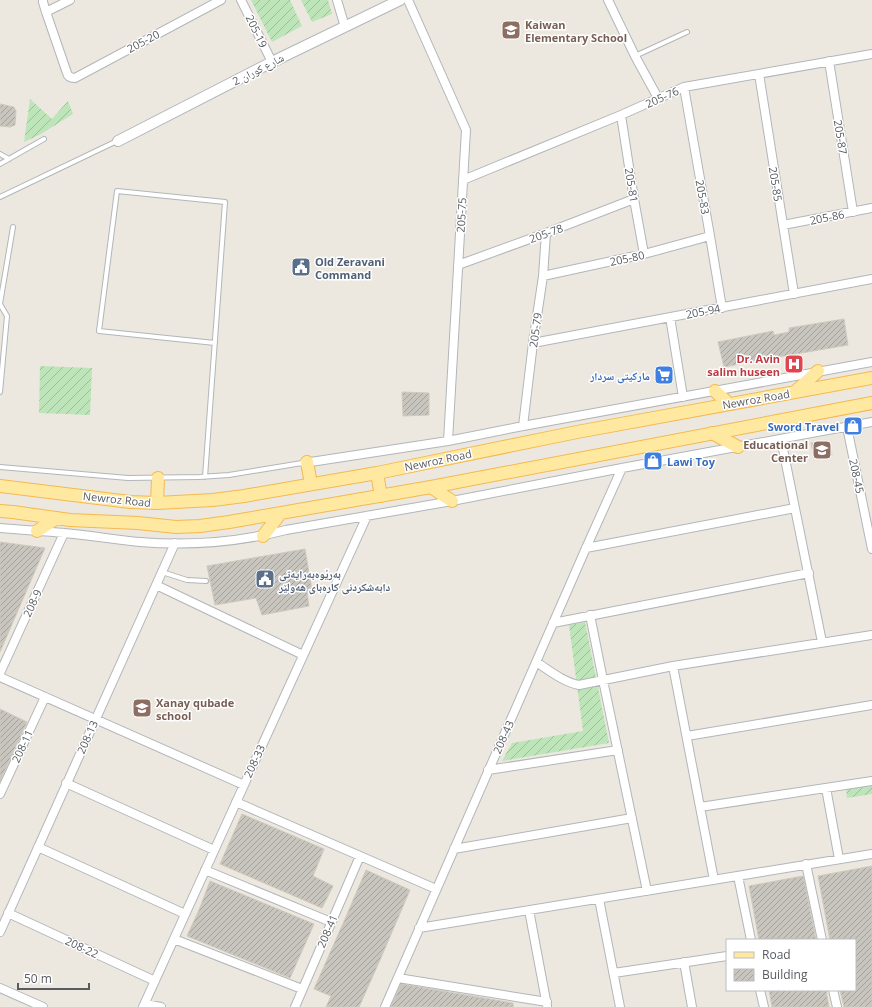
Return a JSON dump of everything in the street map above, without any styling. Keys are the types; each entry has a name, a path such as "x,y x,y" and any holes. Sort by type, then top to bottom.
{"main road":[{"path":"795,392 818,371"},
{"name":"Newroz Road","path":"0,486 130,502 157,503 213,500 377,473 577,432 872,378"},
{"path":"715,391 729,404"},
{"name":"Newroz Road","path":"0,511 70,520 138,523 176,527 200,526 280,514 431,487 872,403"},
{"path":"712,433 738,446"},
{"path":"305,463 311,484"},
{"path":"377,473 381,496"},
{"path":"157,503 158,478"},
{"path":"431,487 452,501"},
{"path":"263,536 280,514"},
{"path":"37,531 57,518"}],"street":[{"path":"43,0 46,12 70,0"},
{"name":"205-20","path":"46,12 67,73 70,77 75,78 220,0"},
{"name":"205-19","path":"242,0 272,62"},
{"path":"337,0 345,27"},
{"name":"شارع كوران 2","path":"118,141 272,62 400,0"},
{"name":"205-75","path":"408,0 466,130 448,441"},
{"path":"608,0 635,56 658,98"},
{"name":"205-76","path":"463,180 621,115 684,87 872,54"},
{"name":"205-87","path":"829,61 853,212"},
{"name":"205-85","path":"759,74 794,294"},
{"name":"205-83","path":"684,87 722,308"},
{"name":"205-81","path":"621,115 644,254"},
{"name":"205-78","path":"458,265 634,199"},
{"name":"205-86","path":"783,225 872,208"},
{"name":"205-79","path":"523,426 543,276 546,233"},
{"name":"205-80","path":"543,276 644,254 710,236"},
{"name":"205-94","path":"533,343 872,279"},
{"path":"670,317 683,397"},
{"path":"305,463 448,441 872,362"},
{"path":"0,528 64,533 141,542 207,543 263,536 286,530 452,501 872,422"},
{"name":"208-45","path":"847,427 872,549"},
{"path":"781,439 822,642"},
{"name":"208-43","path":"385,1007 622,468"},
{"path":"586,548 795,508"},
{"name":"208-33","path":"144,1005 367,516"},
{"name":"208-9","path":"0,673 64,533"},
{"name":"208-13","path":"0,932 175,543"},
{"path":"553,623 808,573"},
{"path":"156,585 304,655"},
{"path":"590,615 647,891"},
{"path":"536,662 563,680 571,684 579,685 673,666 872,635"},
{"path":"673,666 714,880"},
{"path":"0,677 244,785"},
{"name":"208-11","path":"0,794 45,697"},
{"path":"687,736 872,705"},
{"path":"488,770 618,750"},
{"path":"700,807 872,781"},
{"path":"66,783 214,850"},
{"path":"826,788 839,859"},
{"path":"236,802 436,889"},
{"path":"454,849 632,818"},
{"path":"38,847 185,914"},
{"path":"419,928 872,854"},
{"name":"208-41","path":"295,1007 360,856"},
{"path":"806,864 822,939"},
{"path":"205,870 331,922"},
{"path":"738,876 751,939"},
{"path":"599,899 620,1007"},
{"path":"398,978 547,1005 528,910"},
{"name":"208-22","path":"8,913 155,981"},
{"path":"174,939 302,989"},
{"path":"614,973 726,956"},
{"path":"684,962 692,1007"},
{"path":"0,988 43,1007"},
{"path":"760,991 764,1007"},
{"path":"833,991 837,1007"},
{"path":"144,1005 161,1007"}],"lane":[{"path":"635,56 687,32"},
{"path":"0,164 44,139"},
{"path":"0,198 118,141"},
{"path":"0,154 9,159"},
{"path":"205,477 215,343 225,202 117,191 100,331 215,343"},
{"path":"0,392 7,316 0,304 13,227"},
{"path":"0,467 128,478 158,478 229,475 305,463"},
{"path":"162,572 187,580 206,581"}],"green space":[{"path":"251,0 290,0 302,26 272,42"},
{"path":"301,0 328,0 332,14 312,22"},
{"path":"30,99 52,119 68,101 73,114 41,134 24,142"},
{"path":"40,366 92,368 90,415 39,413"},
{"path":"585,622 609,743 502,761 512,743 583,731 569,625"},
{"path":"872,784 872,794 847,798 846,788"}],"building":[{"path":"0,104 14,107 16,111 15,125 10,127 0,126"},
{"path":"844,319 848,345 724,367 718,342 773,331 774,335 789,332 789,328"},
{"path":"402,392 429,393 429,415 403,416"},
{"name":"Educational Center","path":"822,442 823,445 830,444 832,455 824,457 824,455 814,458 811,443"},
{"path":"0,542 45,548 0,652"},
{"path":"305,549 312,590 307,592 309,606 262,615 256,598 215,605 207,566"},
{"path":"0,709 27,722 0,781"},
{"path":"242,814 324,849 313,876 333,886 322,908 220,864"},
{"path":"872,866 872,1007 844,1007 840,991 856,991 856,939 830,939 818,876"},
{"path":"366,870 410,890 359,1007 326,1007 331,996 314,989"},
{"path":"803,876 816,939 759,939 749,886"},
{"path":"210,881 314,924 290,978 187,936"},
{"path":"401,984 513,1003 513,1007 391,1007"},
{"path":"769,991 826,991 829,1007 772,1007"}],"place":[{"name":"Kaiwan Elementary School","path":"511,30"},
{"name":"Old Zeravani Command","path":"301,267"},
{"name":"Dr. Avin salim huseen","path":"794,364"},
{"name":"ماركيتى سردار","path":"664,375"},
{"name":"Sword Travel","path":"853,426"},
{"name":"Educational Center","path":"822,450"},
{"name":"Lawi Toy","path":"653,461"},
{"name":"بەرێوەبەرایەتی دابەشکردنی کارەبای هەولێر","path":"265,579"},
{"name":"Xanay qubade school","path":"142,708"}]}
